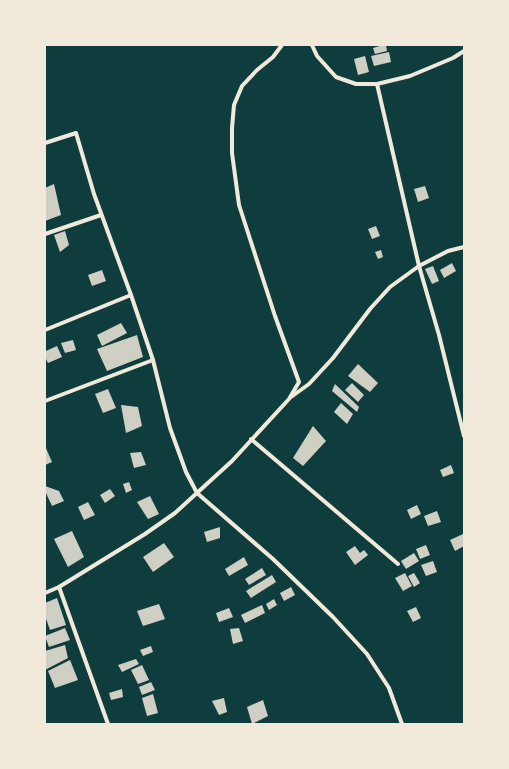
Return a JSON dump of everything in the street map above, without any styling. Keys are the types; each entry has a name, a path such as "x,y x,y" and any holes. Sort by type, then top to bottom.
{"street":[{"path":"282,45 273,57 257,70 242,86 234,105 232,153 240,205 275,316 299,382 289,399"},
{"path":"312,45 317,56 336,77 356,84 377,84 410,76 453,58 464,51"},
{"path":"377,84 419,266 440,335 464,436"},
{"path":"45,143 76,133 101,215 131,295 153,360 170,428 186,472 196,493 273,560 333,617 367,654 389,688 402,724"},
{"path":"45,234 101,215"},
{"path":"45,593 145,534 175,513 232,461 289,399 309,384 333,358 370,309 390,287 419,266 448,251 464,248"},
{"path":"45,330 131,295"},
{"path":"45,401 153,360"},
{"path":"251,439 398,564"},
{"path":"59,586 108,724"}],"building":[{"path":"386,45 387,51 375,54 373,48"},
{"path":"389,52 391,62 374,66 371,56"},
{"path":"365,56 369,72 358,75 354,59"},
{"path":"54,184 61,215 45,221 45,188"},
{"path":"425,186 429,198 418,202 414,189"},
{"path":"376,226 380,236 372,239 368,229"},
{"path":"65,231 69,245 60,252 54,235"},
{"path":"381,250 383,257 378,259 375,252"},
{"path":"452,263 456,271 444,278 440,270"},
{"path":"433,266 439,281 432,284 425,269"},
{"path":"102,270 106,281 92,286 88,275"},
{"path":"121,323 127,333 102,346 97,335"},
{"path":"137,335 143,357 107,371 97,349"},
{"path":"73,340 76,350 65,353 61,343"},
{"path":"57,346 62,357 48,363 45,357 45,349 46,351"},
{"path":"358,364 378,383 370,392 348,376"},
{"path":"352,383 364,395 358,402 345,390"},
{"path":"335,384 359,407 357,412 332,391"},
{"path":"108,389 116,408 103,413 95,394"},
{"path":"341,403 353,414 347,424 334,412"},
{"path":"121,405 138,407 142,426 126,433"},
{"path":"313,426 326,441 303,466 293,458"},
{"path":"45,446 52,462 45,465"},
{"path":"141,452 146,465 134,468 130,453"},
{"path":"451,465 454,473 443,477 440,470"},
{"path":"129,482 132,490 126,493 123,484"},
{"path":"45,486 59,491 64,501 52,506 45,491"},
{"path":"110,489 115,496 105,503 100,495"},
{"path":"150,496 159,514 148,519 137,502"},
{"path":"88,502 95,515 84,520 78,507"},
{"path":"417,505 421,514 411,519 407,510"},
{"path":"437,511 441,522 428,526 424,516"},
{"path":"220,527 220,538 207,542 204,532"},
{"path":"72,531 84,557 68,567 54,539"},
{"path":"463,534 464,546 455,551 450,540"},
{"path":"164,543 174,557 153,572 143,557"},
{"path":"426,545 430,555 420,559 416,549"},
{"path":"355,546 360,553 364,550 368,555 355,565 346,552"},
{"path":"414,553 419,561 406,569 401,561"},
{"path":"244,557 248,565 229,576 225,569"},
{"path":"433,561 437,572 426,576 421,565"},
{"path":"262,568 266,575 249,585 245,579"},
{"path":"405,573 412,586 403,591 395,578"},
{"path":"414,573 420,583 414,587 408,576"},
{"path":"272,575 276,582 251,598 246,591"},
{"path":"291,587 295,595 284,601 280,593"},
{"path":"57,598 66,625 50,630 45,616 45,603"},
{"path":"274,599 277,605 269,610 266,604"},
{"path":"159,604 165,619 143,626 137,611"},
{"path":"262,605 265,613 245,623 241,615"},
{"path":"416,607 421,618 413,622 407,611"},
{"path":"229,608 233,617 219,622 216,613"},
{"path":"65,628 70,640 49,647 45,636"},
{"path":"239,628 243,641 233,644 230,629"},
{"path":"65,645 68,658 45,670 45,651"},
{"path":"151,646 153,652 143,656 140,650"},
{"path":"136,659 139,664 122,672 118,665"},
{"path":"70,660 78,680 55,688 48,671"},
{"path":"142,665 149,680 138,684 131,670"},
{"path":"151,682 155,690 142,695 139,687"},
{"path":"122,689 123,697 111,700 109,693"},
{"path":"153,694 158,713 147,716 142,698"},
{"path":"224,698 227,712 219,715 212,701"},
{"path":"263,700 268,716 252,724 247,707"}]}
